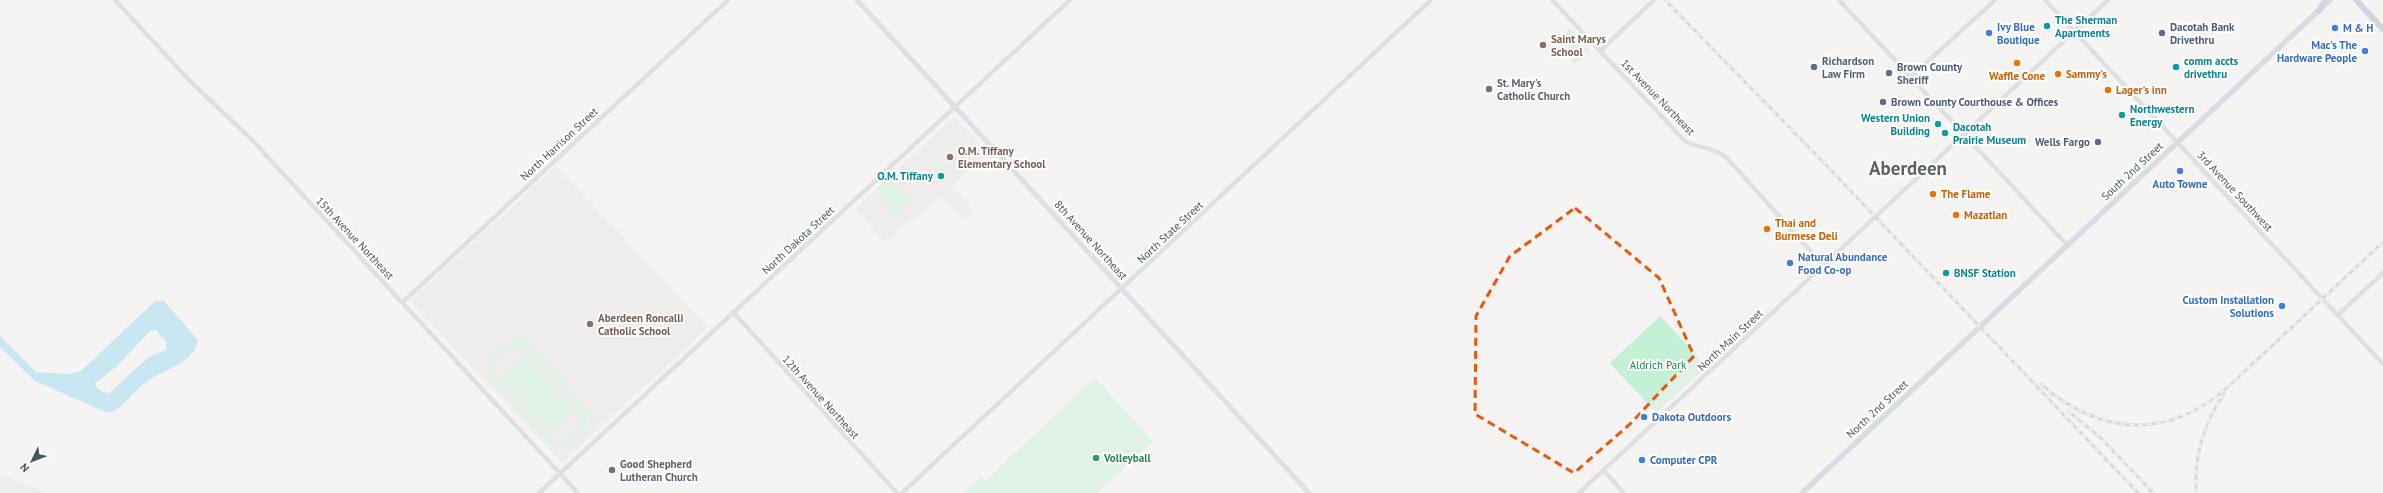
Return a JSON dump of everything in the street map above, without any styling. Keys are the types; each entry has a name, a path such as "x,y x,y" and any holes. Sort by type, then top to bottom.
{"highway":[{"path":"2319,11 2325,0"},
{"path":"2356,0 2383,29"}],"main road":[{"name":"8th Avenue Northeast","path":"856,0 1309,493"},
{"name":"South 2nd Street","path":"1966,340 2330,0"},
{"name":"North 2nd Street","path":"1802,493 1966,340"}],"street":[{"name":"15th Avenue Northeast","path":"115,0 193,84 252,140 578,493"},
{"name":"North Harrison Street","path":"402,302 728,0"},
{"name":"North Dakota Street","path":"539,493 1070,0"},
{"name":"North State Street","path":"902,493 1431,0"},
{"name":"1st Avenue Northeast","path":"1552,0 1684,140 1691,144 1716,150 1726,157 1823,265"},
{"path":"1600,51 1654,0"},
{"path":"1839,0 2068,245"},
{"path":"1911,77 1995,0"},
{"name":"3rd Avenue Southwest","path":"2045,0 2383,364"},
{"name":"North Main Street","path":"1579,493 2108,0"},
{"path":"2338,315 2383,273"},
{"name":"12th Avenue Northeast","path":"733,312 897,493"},
{"path":"1603,470 1624,493"}],"highlighted area":[{"path":"1575,208 1659,278 1694,356 1630,424 1574,473 1475,414 1476,316 1510,256"}],"shaded area":[{"path":"954,117 988,153 952,186 974,211 964,220 941,196 913,222 910,220 886,243 855,209"},
{"path":"556,166 708,327 562,463 410,301"},
{"path":"0,473 47,493 0,493"}],"green space":[{"path":"1570,28 1590,50 1575,64 1571,61 1577,55 1560,37"},
{"path":"889,178 910,201 896,214 875,191"},
{"name":"Aldrich Park","path":"1660,316 1707,366 1656,413 1610,363"},
{"path":"521,333 597,420 593,423 587,417 585,430 577,441 566,446 550,444 541,437 490,378 489,370 492,357 501,347 513,342 521,342 517,337","holes":["518,347 542,365 570,396 580,411 582,420 576,435 560,441 548,436 495,376 495,365 498,356 507,349"]},
{"path":"526,355 575,411 550,433 501,377"},
{"path":"1095,378 1153,441 1097,493 963,493 981,476 985,481"}],"water":[{"path":"155,301 164,301 198,340 196,348 191,355 177,365 146,382 123,404 108,413 35,381 0,347 0,336 36,372 70,374 81,371","holes":["156,330 167,343 166,350 149,357 109,393 98,389 95,383 116,367 150,331"]}],"railway":[{"path":"1665,0 1827,166 2138,493"},
{"path":"2041,384 2064,401 2087,414 2110,422 2134,425 2158,423 2182,416 2205,404 2228,387 2383,242"},
{"path":"2196,493 2197,466 2202,441 2211,417 2224,394"},
{"path":"2068,411 2100,437 2153,493"}],"place":[{"name":"The Sherman Apartments","path":"2047,26"},
{"name":"M & H","path":"2335,28"},
{"name":"Ivy Blue Boutique","path":"1989,33"},
{"name":"Dacotah Bank Drivethru","path":"2162,33"},
{"name":"Saint Marys School","path":"1543,45"},
{"name":"Mac's The Hardware People","path":"2365,51"},
{"name":"Waffle Cone","path":"2017,63"},
{"name":"Richardson Law Firm","path":"1814,67"},
{"name":"comm accts drivethru","path":"2176,67"},
{"name":"Brown County Sheriff","path":"1889,73"},
{"name":"Sammy's","path":"2058,74"},
{"name":"St. Mary's Catholic Church","path":"1489,89"},
{"name":"Lager's inn","path":"2108,90"},
{"name":"Brown County Courthouse & Offices","path":"1883,102"},
{"name":"Northwestern Energy","path":"2122,115"},
{"name":"Western Union Building","path":"1938,124"},
{"name":"Dacotah Prairie Museum","path":"1945,133"},
{"name":"Wells Fargo","path":"2098,142"},
{"name":"O.M. Tiffany Elementary School","path":"950,157"},
{"name":"Auto Towne","path":"2180,171"},
{"name":"O.M. Tiffany","path":"941,176"},
{"name":"The Flame","path":"1933,194"},
{"name":"Mazatlan","path":"1956,215"},
{"name":"Thai and Burmese Deli","path":"1767,229"},
{"name":"Natural Abundance Food Co-op","path":"1790,263"},
{"name":"BNSF Station","path":"1946,273"},
{"name":"Custom Installation Solutions","path":"2282,306"},
{"name":"Aberdeen Roncalli Catholic School","path":"590,324"},
{"name":"Dakota Outdoors","path":"1644,417"},
{"name":"Volleyball","path":"1096,458"},
{"name":"Computer CPR","path":"1642,460"},
{"name":"Good Shepherd Lutheran Church","path":"612,470"}],"district":[{"name":"Aberdeen","path":"1908,168"}]}
